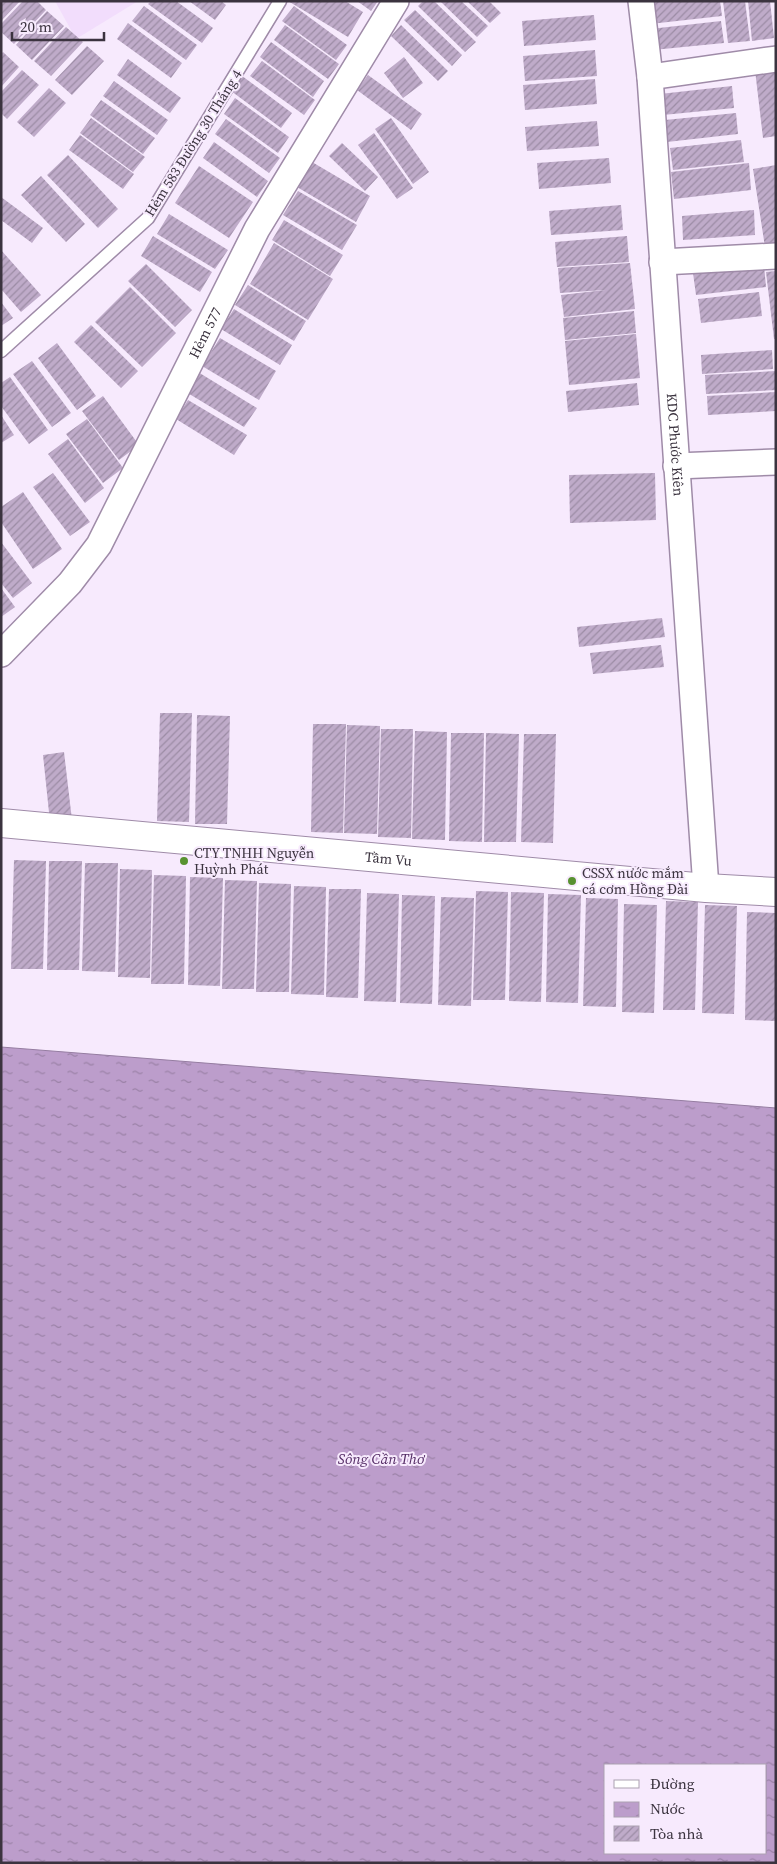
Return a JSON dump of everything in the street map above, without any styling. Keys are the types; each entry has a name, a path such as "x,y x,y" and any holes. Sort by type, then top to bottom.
{"street":[{"name":"Hẻm 577","path":"1,654 70,583 99,545 257,229 396,1"},
{"name":"KDC Phước Kiên","path":"641,1 650,77 706,888"},
{"path":"650,77 776,59"},
{"path":"662,262 776,256"},
{"path":"676,466 776,462"},
{"name":"Tầm Vu","path":"1,823 706,888 776,892"}],"lane":[{"name":"Hẻm 583 Đường 30 Tháng 4","path":"1,351 148,218 280,1"}],"shaded area":[{"path":"55,1 138,1 76,39"}],"water":[{"name":"Sông Cần Thơ","path":"1,1047 776,1108 776,1863 1,1863"}],"building":[{"path":"1,1 20,1 1,21"},
{"path":"23,1 37,1 46,10 14,44 1,32 1,24"},
{"path":"151,1 176,1 213,28 202,43 148,4"},
{"path":"189,1 221,1 226,5 215,20"},
{"path":"288,1 345,1 363,12 348,37"},
{"path":"357,1 378,1 371,11"},
{"path":"423,1 434,1 476,42 465,52 418,6"},
{"path":"440,1 461,1 488,26 477,37"},
{"path":"467,1 489,1 501,13 490,23"},
{"path":"652,1 720,1 722,16 650,24"},
{"path":"723,1 745,1 750,41 728,43"},
{"path":"748,1 770,1 774,38 752,41"},
{"path":"144,6 197,45 186,60 132,21"},
{"path":"294,6 347,45 336,60 282,21"},
{"path":"415,10 462,55 452,66 404,20"},
{"path":"47,11 64,26 32,60 16,45"},
{"path":"594,15 596,40 524,46 522,21"},
{"path":"721,21 724,43 653,50 650,29"},
{"path":"128,23 182,63 171,78 117,39"},
{"path":"285,25 339,64 328,79 274,40"},
{"path":"401,25 448,71 438,81 391,36"},
{"path":"66,27 83,42 51,76 34,61"},
{"path":"271,42 324,81 313,97 260,57"},
{"path":"87,46 104,61 72,95 55,80"},
{"path":"595,50 597,76 525,81 523,56"},
{"path":"3,52 19,67 1,87 1,54"},
{"path":"404,57 423,83 403,98 384,73"},
{"path":"128,59 181,98 170,113 117,75"},
{"path":"262,61 315,100 304,115 250,76"},
{"path":"776,68 776,136 763,138 755,70"},
{"path":"22,70 39,85 7,119 1,113 1,92"},
{"path":"238,73 292,113 281,128 227,88"},
{"path":"368,75 422,114 411,130 357,90"},
{"path":"595,79 597,104 525,110 523,85"},
{"path":"114,81 168,120 157,135 103,96"},
{"path":"732,86 734,108 663,115 660,94"},
{"path":"49,88 66,103 34,137 17,122"},
{"path":"235,98 289,137 278,153 224,114"},
{"path":"101,100 155,138 143,154 90,115"},
{"path":"736,113 738,134 667,142 665,120"},
{"path":"91,118 145,157 133,172 80,133"},
{"path":"391,118 429,172 413,184 375,129"},
{"path":"226,119 280,158 269,173 215,134"},
{"path":"597,121 599,146 527,151 525,127"},
{"path":"374,133 413,188 397,199 358,145"},
{"path":"80,135 134,174 123,189 69,150"},
{"path":"741,140 744,162 673,170 670,148"},
{"path":"214,142 268,181 257,197 203,158"},
{"path":"342,143 378,177 365,191 329,156"},
{"path":"68,155 118,209 98,228 47,175"},
{"path":"609,158 611,183 539,189 537,163"},
{"path":"312,162 370,196 356,222 297,187"},
{"path":"749,163 751,190 674,199 671,172"},
{"path":"776,165 776,245 765,247 753,169"},
{"path":"199,166 253,202 229,238 175,203"},
{"path":"41,176 85,224 66,242 21,195"},
{"path":"298,191 357,225 342,250 283,215"},
{"path":"1,197 43,228 32,243 1,220"},
{"path":"621,205 623,230 551,235 549,211"},
{"path":"754,210 755,235 683,240 682,216"},
{"path":"169,214 228,250 215,269 157,234"},
{"path":"284,220 343,255 330,276 272,240"},
{"path":"153,236 212,272 200,292 141,256"},
{"path":"627,236 629,262 557,267 555,242"},
{"path":"274,243 333,279 308,320 250,284"},
{"path":"1,250 41,295 21,312 1,289"},
{"path":"630,263 635,309 564,317 561,295 605,290 560,293 558,268"},
{"path":"146,264 192,310 175,327 128,281"},
{"path":"764,265 766,287 696,295 693,273"},
{"path":"776,271 776,339 774,339 766,272"},
{"path":"248,285 306,321 294,341 235,305"},
{"path":"130,287 176,333 142,367 95,322"},
{"path":"759,292 762,316 701,323 698,299"},
{"path":"1,302 13,318 1,326"},
{"path":"234,309 292,345 280,365 221,329"},
{"path":"634,311 636,333 565,340 563,318"},
{"path":"91,325 138,371 121,388 74,342"},
{"path":"636,334 640,378 569,385 565,341"},
{"path":"220,338 276,371 259,400 202,366"},
{"path":"57,343 96,396 77,410 38,358"},
{"path":"772,350 773,369 702,374 701,355"},
{"path":"32,361 71,413 52,427 13,374"},
{"path":"776,371 776,390 706,394 705,375"},
{"path":"198,372 257,408 244,427 186,392"},
{"path":"10,377 48,430 29,444 1,406 1,383"},
{"path":"637,383 639,405 568,412 566,391"},
{"path":"776,392 776,411 708,415 707,396"},
{"path":"103,396 139,445 119,460 82,411"},
{"path":"188,400 247,435 234,455 176,419"},
{"path":"1,415 14,435 1,443"},
{"path":"87,419 123,468 103,483 66,434"},
{"path":"68,439 104,488 85,503 48,454"},
{"path":"53,473 90,522 70,536 33,487"},
{"path":"655,473 656,520 570,523 569,475"},
{"path":"23,492 62,549 33,569 1,522 1,507"},
{"path":"1,542 32,583 13,598 1,583"},
{"path":"1,588 15,607 1,617"},
{"path":"662,618 665,637 579,647 577,627"},
{"path":"661,645 664,667 593,674 590,653"},
{"path":"160,713 192,713 189,822 157,821"},
{"path":"197,715 230,716 227,824 195,824"},
{"path":"313,724 346,724 343,833 311,832"},
{"path":"347,725 380,726 377,834 344,833"},
{"path":"381,729 413,729 411,838 378,837"},
{"path":"415,731 447,732 445,840 412,839"},
{"path":"451,733 484,733 482,842 449,841"},
{"path":"486,733 519,734 516,842 484,842"},
{"path":"524,734 556,734 553,843 521,842"},
{"path":"64,752 72,820 50,822 43,755"},
{"path":"14,860 46,861 43,969 11,969"},
{"path":"49,861 82,861 79,970 47,970"},
{"path":"85,863 118,863 115,972 82,971"},
{"path":"120,869 152,870 150,978 118,977"},
{"path":"154,875 186,876 184,984 151,984"},
{"path":"190,877 223,878 220,986 188,985"},
{"path":"225,880 257,881 254,989 222,989"},
{"path":"259,883 291,884 289,992 256,992"},
{"path":"294,886 326,887 324,995 291,994"},
{"path":"329,889 361,889 358,998 326,997"},
{"path":"476,891 508,892 505,1000 473,1000"},
{"path":"511,892 544,893 541,1002 509,1001"},
{"path":"367,893 399,894 396,1002 364,1001"},
{"path":"548,894 581,895 578,1003 546,1002"},
{"path":"402,895 435,896 432,1004 400,1003"},
{"path":"441,897 474,898 471,1006 438,1005"},
{"path":"586,898 618,899 616,1007 583,1006"},
{"path":"666,901 698,902 695,1010 663,1010"},
{"path":"624,904 657,905 654,1013 622,1012"},
{"path":"705,905 737,906 734,1014 702,1013"},
{"path":"747,912 776,913 776,1021 745,1020"}],"place":[{"name":"CTY TNHH Nguyễn Huỳnh Phát","path":"184,861"},
{"name":"CSSX nước mắm cá cơm Hồng Đài","path":"572,881"}]}
